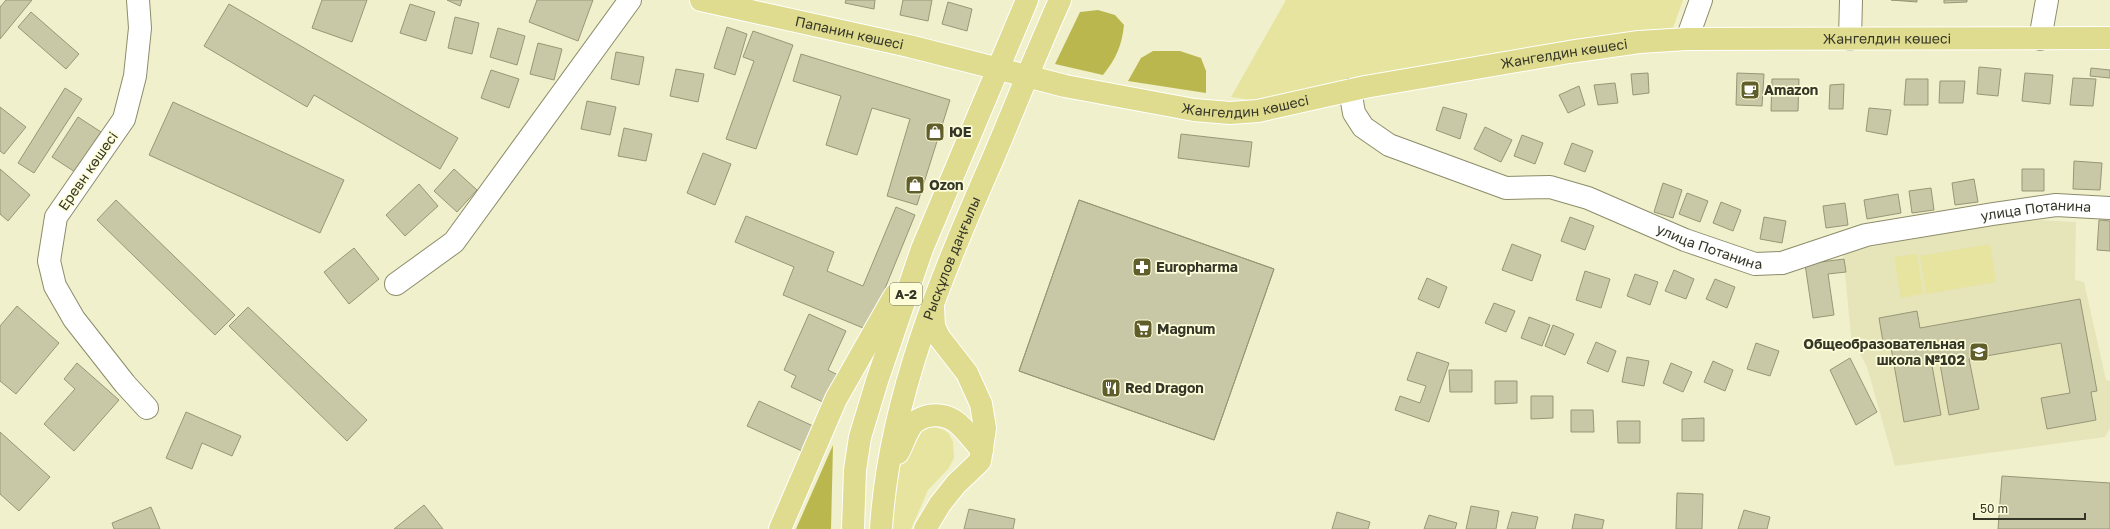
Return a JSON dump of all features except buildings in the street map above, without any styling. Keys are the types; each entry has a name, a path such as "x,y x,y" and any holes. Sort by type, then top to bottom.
{"main road":[{"name":"Папанин көшесі","path":"701,0 909,46 1027,76"},
{"name":"Рысқұлов даңғылы","path":"853,529 855,470 860,437 877,381 922,249 997,68 1027,0"},
{"name":"Рысқұлов даңғылы","path":"881,529 887,473 902,397 933,304 1060,0"},
{"name":"Жангелдин көшесі","path":"1027,76 1066,86 1194,110 1230,113 1258,111 1350,90 1569,52 1639,42 1687,39 2110,38"},
{"path":"780,529 836,399 922,249"},
{"path":"926,529 940,504 956,484 980,461 985,428 981,404 966,373 939,337 934,326 933,304"},
{"path":"887,473 913,424 925,417 937,415 949,416 959,423 982,450"}],"street":[{"name":"Еревн көшесі","path":"138,0 140,28 135,76 124,119 56,217 49,261 55,286 74,319 125,384 147,408"},
{"path":"396,284 454,242 630,0"},
{"path":"1687,39 1701,0"},
{"path":"1850,39 1851,0"},
{"path":"2040,39 2047,0"},
{"name":"улица Потанина","path":"1350,90 1354,113 1363,127 1389,145 1506,188 1550,187 1588,198 1685,240 1755,264 1782,263 1866,235 1993,214 2056,205 2110,208"}],"shaded area":[{"path":"1286,0 1683,0 1673,28 1264,102 1231,97"},
{"path":"1098,10 1115,15 1124,25 1118,52 1103,75 1055,64 1080,12"},
{"path":"1153,51 1180,51 1201,58 1206,71 1206,93 1128,81 1141,58"},
{"name":"Общеобразовательная школа №102","path":"2023,219 2076,222 2075,280 2084,282 2106,380 2110,381 2110,428 2105,437 1895,466 1867,367 1851,337 1843,252"},
{"path":"1990,244 1996,282 1926,294 1920,256"},
{"path":"1917,254 1923,294 1901,298 1894,257"},
{"path":"928,425 944,430 949,434 953,442 954,458 948,469 928,490 911,529 893,529 893,481 914,434"},
{"path":"833,445 831,529 796,529"}],"place":[{"name":"Amazon","path":"1750,90"},
{"name":"ЮЕ","path":"935,132"},
{"name":"Ozon","path":"915,185"},
{"name":"Europharma","path":"1142,267"},
{"name":"Magnum","path":"1143,329"},
{"name":"Общеобразовательная школа №102","path":"1979,352"},
{"name":"Red Dragon","path":"1111,388"}]}
